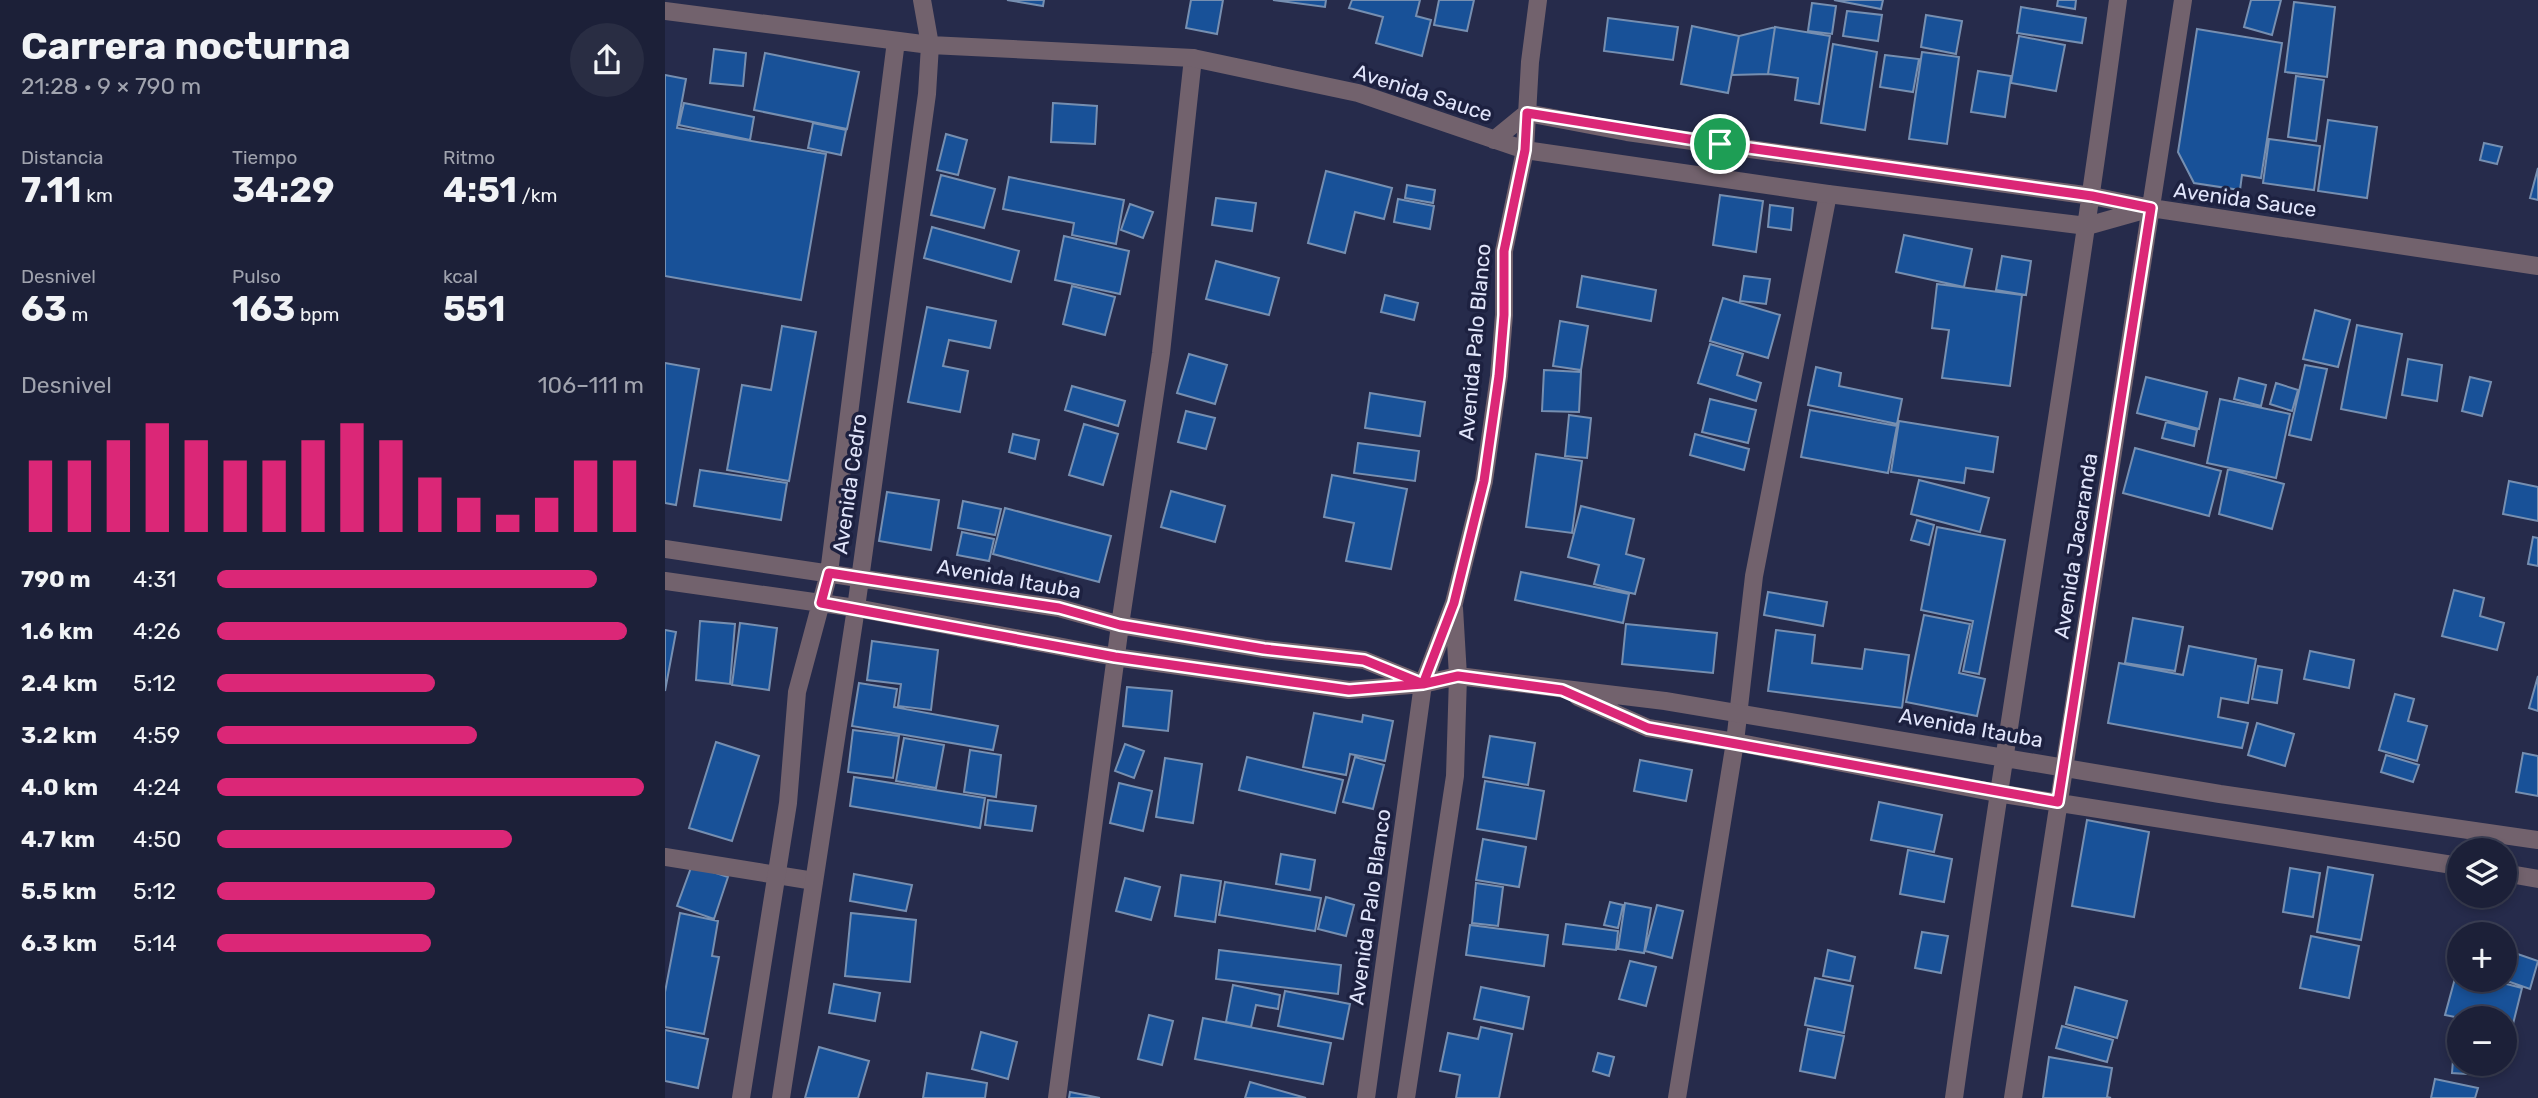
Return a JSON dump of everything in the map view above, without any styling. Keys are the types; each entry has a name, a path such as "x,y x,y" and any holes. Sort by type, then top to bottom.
{"street":[{"name":"Avenida Cedro","path":"781,1098 856,608 927,94 930,45 922,0"},
{"name":"Avenida Palo Blanco","path":"1366,1098 1423,684 1454,603 1484,481 1499,376 1504,315 1504,251 1525,150 1538,0"},
{"name":"Avenida Jacaranda","path":"1954,1098 1997,793 2092,196 2118,0"},
{"name":"Avenida Jacaranda","path":"2013,1098 2183,0"},
{"name":"Avenida Sauce","path":"665,11 930,45 1193,58 1358,93 1525,150 1828,194 2087,226 2151,208 2538,266"},
{"name":"Avenida Cedro","path":"741,1098 788,803 797,692 829,573 896,41"},
{"path":"1058,1098 1115,657 1161,353 1193,58"},
{"path":"1494,140 1527,113 1627,132 2092,196 2151,208"},
{"path":"1677,1098 1735,742 1754,576 1828,194"},
{"name":"Avenida Itauba","path":"665,549 860,576 1059,608 1120,625 1264,649 1364,660 1423,684"},
{"name":"Avenida Itauba","path":"665,581 856,608 1115,657 1349,690 1423,684 1458,676 1738,712 2220,794 2538,841"},
{"name":"Avenida Palo Blanco","path":"1406,1098 1455,776 1458,676 1454,603"},
{"name":"Avenida Itauba","path":"1562,690 1648,728 1735,742 1997,793 2447,864"},
{"path":"665,857 814,881"},
{"path":"2517,875 2538,879"}],"building":[{"path":"1007,0 1044,0 1043,6"},
{"path":"1191,0 1223,0 1217,34 1186,28"},
{"path":"1273,0 1326,0 1325,7"},
{"path":"1352,0 1420,0 1416,16 1431,20 1422,56 1376,43 1383,17 1349,8"},
{"path":"1439,0 1474,0 1467,31 1434,25"},
{"path":"1834,0 1883,0 1881,9"},
{"path":"2058,0 2076,0 2075,9 2057,6"},
{"path":"2251,0 2281,0 2272,35 2244,27"},
{"path":"2294,2 2335,7 2327,77 2285,72"},
{"path":"1812,3 1836,6 1832,34 1808,31"},
{"path":"2021,7 2086,18 2082,43 2017,33"},
{"path":"1847,11 1882,15 1878,41 1843,36"},
{"path":"1926,15 1962,21 1956,54 1921,47"},
{"path":"1608,18 1678,27 1673,60 1604,51"},
{"path":"1692,26 1739,36 1728,93 1681,84"},
{"path":"1775,27 1830,36 1819,104 1795,100 1798,78 1768,74"},
{"path":"1775,27 1768,74 1732,75 1739,36"},
{"path":"2197,29 2282,43 2261,178 2242,175 2240,190 2194,183 2178,152"},
{"path":"2019,36 2065,45 2056,91 2011,83"},
{"path":"1833,44 1877,52 1865,130 1821,123"},
{"path":"714,49 746,53 743,86 710,83"},
{"path":"1922,52 1959,57 1947,144 1909,139"},
{"path":"765,53 859,72 847,129 754,110"},
{"path":"1885,55 1919,59 1913,92 1880,87"},
{"path":"1978,71 2011,76 2005,117 1971,112"},
{"path":"665,75 686,79 677,128 826,154 801,300 665,276"},
{"path":"2296,76 2324,80 2316,141 2288,137"},
{"path":"684,103 754,117 750,140 679,125"},
{"path":"1053,103 1097,106 1095,144 1051,142"},
{"path":"2328,120 2377,127 2367,198 2318,191"},
{"path":"813,123 846,130 841,155 808,148"},
{"path":"946,134 967,140 958,175 937,170"},
{"path":"2269,139 2320,146 2314,190 2263,183"},
{"path":"2484,143 2502,147 2497,164 2480,160"},
{"path":"2538,168 2538,200 2530,198"},
{"path":"1326,171 1392,188 1384,219 1355,212 1345,253 1308,243"},
{"path":"941,175 995,189 984,228 931,215"},
{"path":"1009,177 1124,200 1116,244 1072,235 1074,223 1003,209"},
{"path":"1407,185 1435,190 1433,203 1405,198"},
{"path":"1720,195 1763,201 1756,252 1713,245"},
{"path":"1216,198 1256,203 1252,231 1212,225"},
{"path":"1398,199 1434,206 1430,229 1394,222"},
{"path":"1130,204 1153,212 1143,238 1121,230"},
{"path":"1770,205 1793,208 1791,230 1768,227"},
{"path":"932,227 1019,251 1011,282 924,258"},
{"path":"1904,235 1972,249 1964,287 1896,272"},
{"path":"1064,236 1129,251 1120,294 1055,280"},
{"path":"2002,256 2031,261 2026,295 1996,290"},
{"path":"1216,261 1279,278 1269,315 1206,299"},
{"path":"1582,276 1656,290 1651,321 1577,307"},
{"path":"1744,276 1770,279 1766,304 1740,301"},
{"path":"1937,284 2022,295 2010,386 1942,378 1949,330 1932,328"},
{"path":"1072,286 1115,297 1105,335 1063,324"},
{"path":"1385,295 1418,303 1414,320 1381,312"},
{"path":"1723,298 1780,315 1768,358 1710,341"},
{"path":"927,307 996,321 990,348 949,340 943,366 968,371 960,412 908,402"},
{"path":"2315,310 2350,320 2338,367 2303,359"},
{"path":"1560,321 1588,326 1581,370 1553,366"},
{"path":"2357,325 2402,334 2386,418 2341,409"},
{"path":"782,326 816,332 789,481 727,470 742,385 771,390"},
{"path":"1710,344 1743,354 1737,375 1761,383 1756,401 1698,383"},
{"path":"1189,354 1227,365 1215,404 1177,393"},
{"path":"2408,359 2442,365 2437,401 2402,395"},
{"path":"665,363 699,369 676,505 665,503"},
{"path":"2305,365 2327,369 2311,440 2289,435"},
{"path":"1816,367 1841,373 1839,386 1902,399 1897,424 1808,405"},
{"path":"1544,370 1581,372 1579,412 1542,411"},
{"path":"2146,377 2207,392 2199,429 2137,413"},
{"path":"2470,377 2491,382 2482,416 2462,411"},
{"path":"2239,378 2266,385 2261,406 2234,399"},
{"path":"2276,383 2298,390 2292,411 2270,404"},
{"path":"1072,386 1125,401 1118,426 1065,410"},
{"path":"1370,393 1425,402 1420,436 1365,428"},
{"path":"1710,399 1756,410 1748,443 1702,432"},
{"path":"2220,399 2290,414 2276,478 2207,463"},
{"path":"1810,410 1897,426 1888,473 1801,457"},
{"path":"1186,411 1215,418 1206,449 1178,442"},
{"path":"1569,415 1591,418 1587,458 1565,456"},
{"path":"1899,421 1998,437 1993,472 1966,468 1964,483 1891,472"},
{"path":"2166,422 2197,430 2194,446 2162,438"},
{"path":"1084,424 1118,434 1103,485 1069,475"},
{"path":"1013,434 1039,440 1035,459 1009,452"},
{"path":"1695,434 1749,449 1744,470 1690,455"},
{"path":"1358,443 1419,451 1415,481 1354,473"},
{"path":"2135,448 2221,471 2209,516 2123,493"},
{"path":"1536,454 1582,461 1572,533 1526,527"},
{"path":"2228,469 2284,484 2272,529 2219,514"},
{"path":"700,470 787,483 781,520 694,506"},
{"path":"1332,475 1407,489 1391,569 1346,561 1354,523 1324,517"},
{"path":"1919,480 1989,498 1980,532 1911,514"},
{"path":"2509,481 2538,487 2538,521 2503,514"},
{"path":"1171,491 1225,506 1215,542 1161,527"},
{"path":"887,492 939,500 931,550 879,541"},
{"path":"963,501 1001,509 995,535 958,528"},
{"path":"1581,506 1634,519 1626,554 1644,559 1635,594 1594,584 1599,565 1568,557"},
{"path":"1005,508 1111,536 1099,582 993,554"},
{"path":"1917,520 1934,525 1929,545 1911,540"},
{"path":"1937,527 2005,540 1979,674 1963,671 1973,621 1921,610"},
{"path":"962,532 994,539 989,561 957,555"},
{"path":"2533,537 2538,538 2538,566 2528,564"},
{"path":"1521,572 1629,594 1623,623 1515,600"},
{"path":"2454,590 2484,598 2480,616 2504,623 2497,650 2442,636"},
{"path":"1768,592 1827,602 1823,626 1764,615"},
{"path":"1924,615 1970,624 1959,673 1985,679 1977,716 1906,702"},
{"path":"2133,618 2183,627 2175,671 2125,663"},
{"path":"700,621 735,624 730,684 696,680"},
{"path":"740,623 777,628 769,690 732,685"},
{"path":"1626,624 1717,633 1713,673 1622,664"},
{"path":"665,630 676,632 665,691"},
{"path":"1776,630 1815,635 1812,663 1862,669 1865,649 1909,655 1902,708 1768,691"},
{"path":"872,641 938,650 931,710 898,706 901,684 867,680"},
{"path":"2189,646 2256,659 2248,703 2221,698 2218,717 2248,723 2242,748 2108,723 2119,663 2183,675"},
{"path":"2310,651 2354,660 2349,688 2304,679"},
{"path":"2258,666 2282,670 2277,703 2252,699"},
{"path":"2538,676 2538,711 2529,708"},
{"path":"859,683 897,689 894,707 998,726 993,750 852,726"},
{"path":"1127,687 1172,691 1168,731 1123,726"},
{"path":"2395,694 2414,699 2408,721 2427,726 2417,761 2379,750"},
{"path":"1314,713 1362,722 1363,715 1393,721 1385,761 1350,754 1346,775 1303,767"},
{"path":"2257,723 2294,734 2285,766 2248,755"},
{"path":"853,730 899,736 893,778 848,772"},
{"path":"1490,736 1535,743 1528,785 1483,777"},
{"path":"904,738 944,745 936,788 896,781"},
{"path":"716,742 759,756 732,841 689,828"},
{"path":"1125,744 1144,751 1134,778 1115,771"},
{"path":"970,750 1001,755 996,797 964,792"},
{"path":"2523,753 2538,756 2538,796 2516,792"},
{"path":"2386,755 2419,765 2413,782 2381,772"},
{"path":"1247,757 1343,780 1335,813 1239,790"},
{"path":"1355,757 1384,765 1373,809 1343,802"},
{"path":"1165,758 1202,764 1193,823 1156,817"},
{"path":"1640,760 1692,770 1686,801 1634,791"},
{"path":"854,777 985,798 980,828 850,806"},
{"path":"1485,781 1544,791 1536,839 1477,829"},
{"path":"1119,783 1152,791 1143,831 1110,823"},
{"path":"988,800 1036,806 1032,831 985,825"},
{"path":"1879,802 1942,815 1934,852 1871,840"},
{"path":"2087,820 2149,832 2134,917 2072,906"},
{"path":"1483,839 1526,847 1519,887 1476,880"},
{"path":"1908,850 1952,859 1944,902 1900,894"},
{"path":"1281,854 1315,860 1310,890 1276,884"},
{"path":"692,865 728,877 714,919 677,906"},
{"path":"2328,867 2373,875 2361,940 2317,932"},
{"path":"2290,868 2320,873 2313,917 2283,912"},
{"path":"854,874 912,885 906,911 850,901"},
{"path":"1181,875 1221,881 1215,922 1175,916"},
{"path":"1125,878 1160,887 1151,920 1116,911"},
{"path":"1225,882 1321,898 1315,931 1219,915"},
{"path":"1476,883 1503,887 1498,926 1472,923"},
{"path":"1326,897 1354,905 1346,936 1318,929"},
{"path":"1610,902 1623,905 1618,928 1604,925"},
{"path":"1625,903 1651,908 1644,953 1618,949"},
{"path":"1657,905 1683,911 1672,958 1645,951"},
{"path":"680,913 718,921 712,956 719,957 704,1034 665,1027 665,992"},
{"path":"851,913 916,920 910,982 845,976"},
{"path":"1566,924 1618,931 1616,950 1563,944"},
{"path":"1470,925 1548,935 1544,966 1466,955"},
{"path":"1922,932 1948,936 1941,973 1915,968"},
{"path":"2311,936 2359,946 2349,998 2300,988"},
{"path":"1219,950 1341,965 1338,994 1216,979"},
{"path":"1828,950 1855,957 1850,981 1823,976"},
{"path":"2517,954 2538,961 2530,989 2517,984"},
{"path":"1630,961 1656,967 1646,1006 1619,999"},
{"path":"1815,978 1853,986 1844,1033 1805,1025"},
{"path":"834,984 880,993 875,1021 829,1013"},
{"path":"1233,985 1280,995 1278,1009 1256,1005 1251,1027 1226,1022"},
{"path":"1481,987 1529,997 1523,1029 1474,1019"},
{"path":"2075,987 2127,1001 2117,1038 2066,1024"},
{"path":"2517,987 2522,988 2517,1008 2447,1006 2451,992 2517,992"},
{"path":"1285,991 1350,1004 1343,1039 1278,1026"},
{"path":"1149,1015 1173,1021 1162,1065 1138,1059"},
{"path":"1203,1018 1331,1043 1323,1084 1195,1059"},
{"path":"2062,1026 2113,1040 2107,1062 2056,1048"},
{"path":"1481,1027 1512,1034 1499,1098 1456,1098 1460,1075 1440,1071 1448,1033 1478,1039"},
{"path":"1808,1029 1844,1036 1835,1078 1800,1071"},
{"path":"665,1030 708,1039 698,1088 665,1081"},
{"path":"981,1032 1017,1042 1008,1079 972,1069"},
{"path":"819,1047 869,1061 858,1098 805,1098"},
{"path":"1598,1053 1614,1057 1609,1076 1593,1071"},
{"path":"2049,1057 2112,1068 2107,1097 2111,1098 2043,1098"},
{"path":"927,1073 987,1083 985,1098 923,1098"},
{"path":"2435,1079 2478,1088 2475,1098 2431,1098"},
{"path":"1250,1082 1306,1098 1245,1098"},
{"path":"1070,1092 1100,1098 1069,1098"}],"route":[{"path":"1720,144 1627,132 1527,113 1525,150 1504,251 1504,315 1499,376 1484,481 1454,603 1423,684 1349,690 1115,657 821,603 829,573 1059,608 1120,625 1264,649 1364,660 1423,684 1458,676 1562,690 1648,728 2058,802 2066,768 2151,208 2092,196 1720,144"}]}
